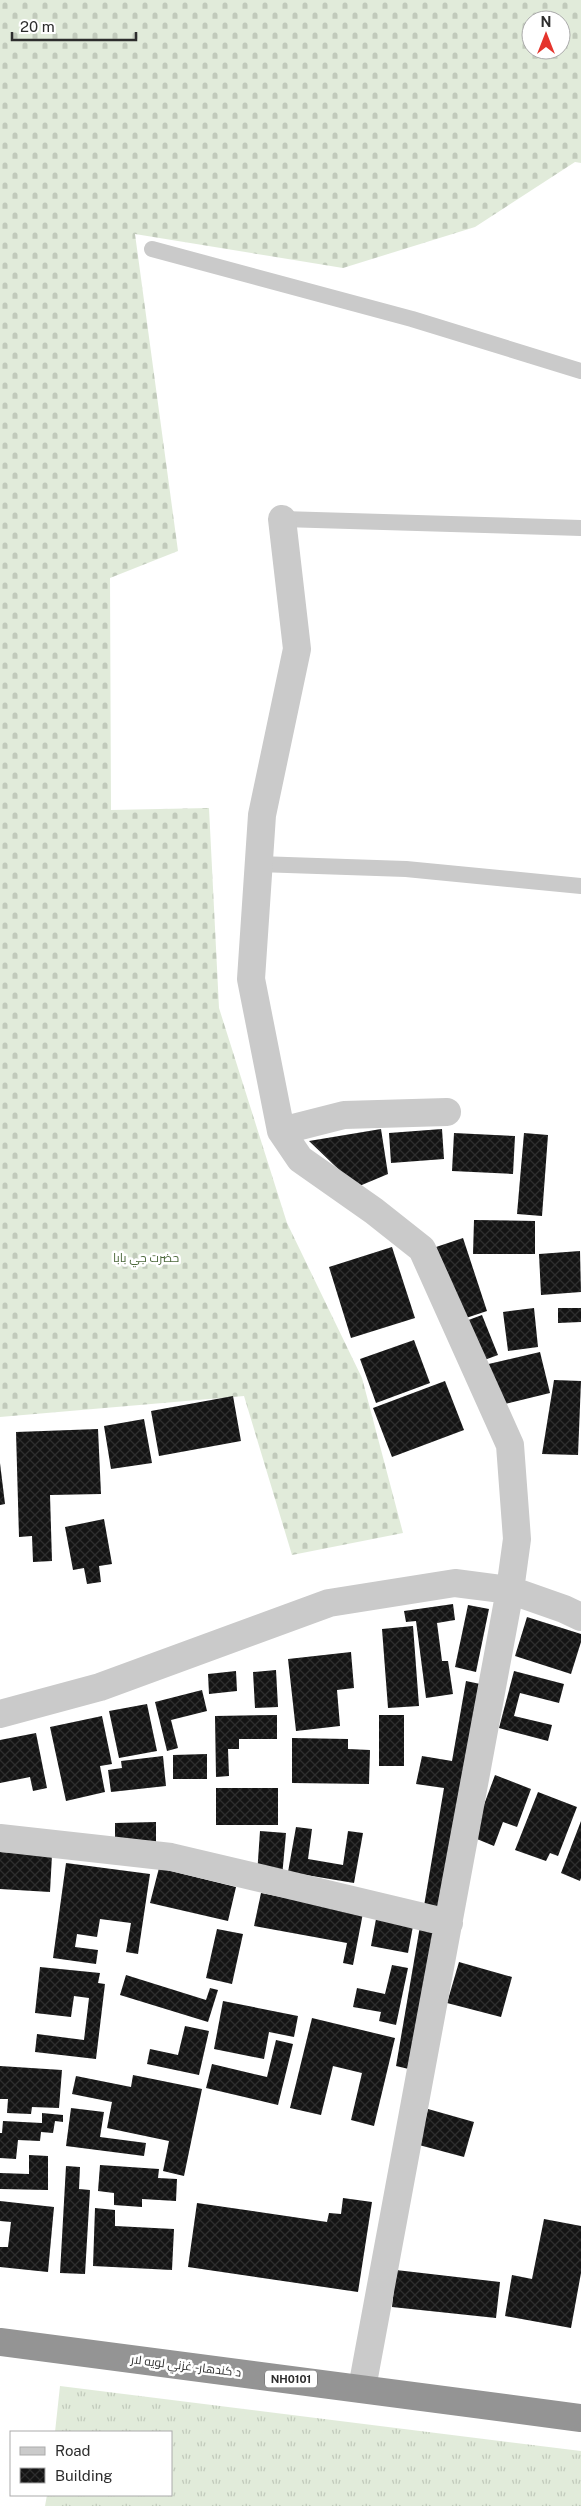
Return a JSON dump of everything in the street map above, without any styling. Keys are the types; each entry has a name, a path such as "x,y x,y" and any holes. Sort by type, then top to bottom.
{"highway":[{"name":"د کندهار - غزني لويه لار","path":"0,2342 581,2418"}],"street":[{"path":"282,519 297,649 262,815 251,979 281,1131 300,1159 374,1210 422,1249 510,1446 517,1539 510,1590 362,2388"},
{"path":"281,1131 344,1115 447,1112"},
{"path":"0,1714 100,1687 329,1603 455,1584 510,1590 581,1617"},
{"path":"0,1838 171,1857 449,1923"}],"lane":[{"path":"152,249 412,319 581,371"},
{"path":"282,519 581,528"},
{"path":"258,864 406,869 581,886"}],"green space":[{"name":"حضرت جي بابا","path":"0,0 581,0 581,163 575,162 475,227 343,268 135,234 178,551 110,578 111,810 209,808 219,1008 287,1223 362,1378 403,1533 292,1555 244,1396 0,1417"},
{"path":"60,2386 581,2451 581,2506 45,2506 47,2496 172,2496 172,2431 55,2431"}],"building":[{"path":"381,1129 388,1174 357,1187 309,1141"},
{"path":"442,1129 444,1159 391,1163 389,1133"},
{"path":"454,1133 515,1136 513,1174 452,1171"},
{"path":"524,1133 548,1135 542,1216 517,1214"},
{"path":"474,1220 535,1221 535,1254 473,1254"},
{"path":"463,1238 487,1311 460,1320 436,1247"},
{"path":"392,1247 415,1318 351,1338 329,1267"},
{"path":"580,1251 581,1292 541,1295 539,1254"},
{"path":"534,1308 538,1347 508,1351 503,1312"},
{"path":"558,1308 581,1308 581,1322 558,1323"},
{"path":"482,1315 498,1355 479,1362 463,1322"},
{"path":"414,1340 430,1383 376,1403 360,1359"},
{"path":"540,1352 550,1393 493,1407 480,1366"},
{"path":"554,1380 581,1381 578,1455 542,1454"},
{"path":"445,1381 464,1430 392,1457 373,1408"},
{"path":"233,1396 241,1441 159,1456 151,1411"},
{"path":"144,1419 152,1463 111,1469 104,1426"},
{"path":"98,1429 101,1494 50,1495 52,1561 33,1562 32,1536 19,1537 16,1432"},
{"path":"0,1463 5,1504 0,1505"},
{"path":"104,1519 112,1564 99,1566 101,1582 87,1584 84,1568 73,1570 65,1527"},
{"path":"453,1604 455,1620 437,1623 442,1661 448,1661 453,1694 426,1698 416,1621 406,1622 404,1611"},
{"path":"468,1605 489,1609 476,1672 455,1667"},
{"path":"527,1617 581,1634 581,1642 571,1674 515,1656"},
{"path":"413,1626 419,1706 388,1708 382,1629"},
{"path":"351,1652 354,1688 337,1690 340,1726 296,1731 288,1659"},
{"path":"276,1670 278,1707 255,1708 253,1672"},
{"path":"236,1671 237,1691 209,1694 208,1674"},
{"path":"514,1671 564,1684 559,1703 520,1693 514,1716 552,1725 548,1741 499,1728"},
{"path":"466,1681 485,1685 445,1910 424,1906 444,1788 416,1784 422,1756 452,1761"},
{"path":"202,1690 207,1711 171,1720 178,1748 167,1751 155,1702"},
{"path":"147,1704 157,1751 119,1758 109,1711"},
{"path":"277,1715 277,1739 239,1739 239,1749 228,1749 229,1776 216,1777 215,1716"},
{"path":"379,1715 404,1715 404,1766 379,1766"},
{"path":"102,1716 112,1764 100,1766 105,1792 66,1801 50,1727"},
{"path":"36,1733 47,1788 33,1791 30,1777 0,1783 0,1740"},
{"path":"292,1738 348,1739 348,1749 370,1750 369,1784 292,1783"},
{"path":"207,1754 207,1779 173,1779 173,1755"},
{"path":"163,1756 166,1786 111,1792 108,1770 122,1768 121,1761"},
{"path":"495,1775 531,1789 517,1827 503,1822 494,1846 472,1837"},
{"path":"216,1788 278,1788 278,1825 216,1825"},
{"path":"538,1792 577,1807 558,1856 550,1853 546,1861 515,1850"},
{"path":"581,1821 581,1878 580,1881 561,1873"},
{"path":"156,1822 156,1843 115,1843 115,1823"},
{"path":"296,1827 312,1829 308,1859 343,1865 348,1831 363,1833 354,1883 288,1872"},
{"path":"260,1831 286,1833 282,1877 257,1875"},
{"path":"0,1852 52,1855 50,1892 0,1889"},
{"path":"66,1863 150,1874 138,1954 126,1952 131,1923 100,1919 97,1937 77,1934 75,1947 98,1950 96,1964 53,1958"},
{"path":"159,1868 236,1887 228,1921 150,1903"},
{"path":"261,1893 363,1913 353,1965 343,1963 347,1943 254,1926"},
{"path":"376,1919 413,1926 408,1953 371,1946"},
{"path":"420,1926 438,1929 413,2070 396,2066"},
{"path":"217,1929 243,1934 232,1984 206,1978"},
{"path":"459,1962 512,1977 501,2017 447,2003"},
{"path":"392,1965 408,1968 396,2025 379,2021 381,2012 353,2007 357,1988 385,1994"},
{"path":"40,1967 100,1973 98,1983 105,1984 96,2059 35,2052 37,2034 84,2040 89,1998 74,1996 71,2017 35,2013"},
{"path":"126,1975 206,2000 210,1988 218,1990 208,2022 120,1995"},
{"path":"223,2001 298,2016 294,2037 269,2032 264,2059 214,2049"},
{"path":"312,2018 395,2038 374,2126 351,2120 362,2073 333,2066 321,2115 290,2108"},
{"path":"185,2026 209,2031 199,2075 147,2064 150,2049 178,2055"},
{"path":"276,2040 293,2044 278,2105 206,2088 212,2064 267,2077"},
{"path":"0,2066 62,2070 59,2108 32,2107 31,2114 7,2113 8,2099 0,2099"},
{"path":"133,2075 202,2089 184,2176 163,2171 169,2141 107,2128 112,2102 72,2094 76,2076 131,2087"},
{"path":"71,2108 104,2112 100,2137 146,2143 144,2156 66,2146"},
{"path":"428,2109 474,2122 464,2157 419,2145"},
{"path":"42,2113 63,2115 63,2122 55,2121 53,2133 41,2132 40,2141 18,2140 16,2159 0,2158 0,2133 2,2133 3,2121 42,2123"},
{"path":"29,2155 48,2156 48,2190 0,2189 0,2173 29,2174"},
{"path":"100,2165 159,2169 158,2178 177,2179 176,2201 142,2199 142,2207 114,2205 114,2193 98,2191"},
{"path":"66,2166 80,2167 79,2189 90,2190 85,2274 60,2273"},
{"path":"343,2198 372,2202 358,2292 188,2267 197,2203 327,2222 329,2213 341,2214"},
{"path":"0,2201 54,2207 48,2272 0,2267 0,2247 8,2247 11,2222 0,2221"},
{"path":"95,2208 115,2210 115,2226 174,2229 172,2270 93,2266"},
{"path":"544,2219 581,2226 581,2273 571,2328 505,2316 512,2275 532,2279"},
{"path":"396,2270 500,2282 496,2318 392,2307"}]}
